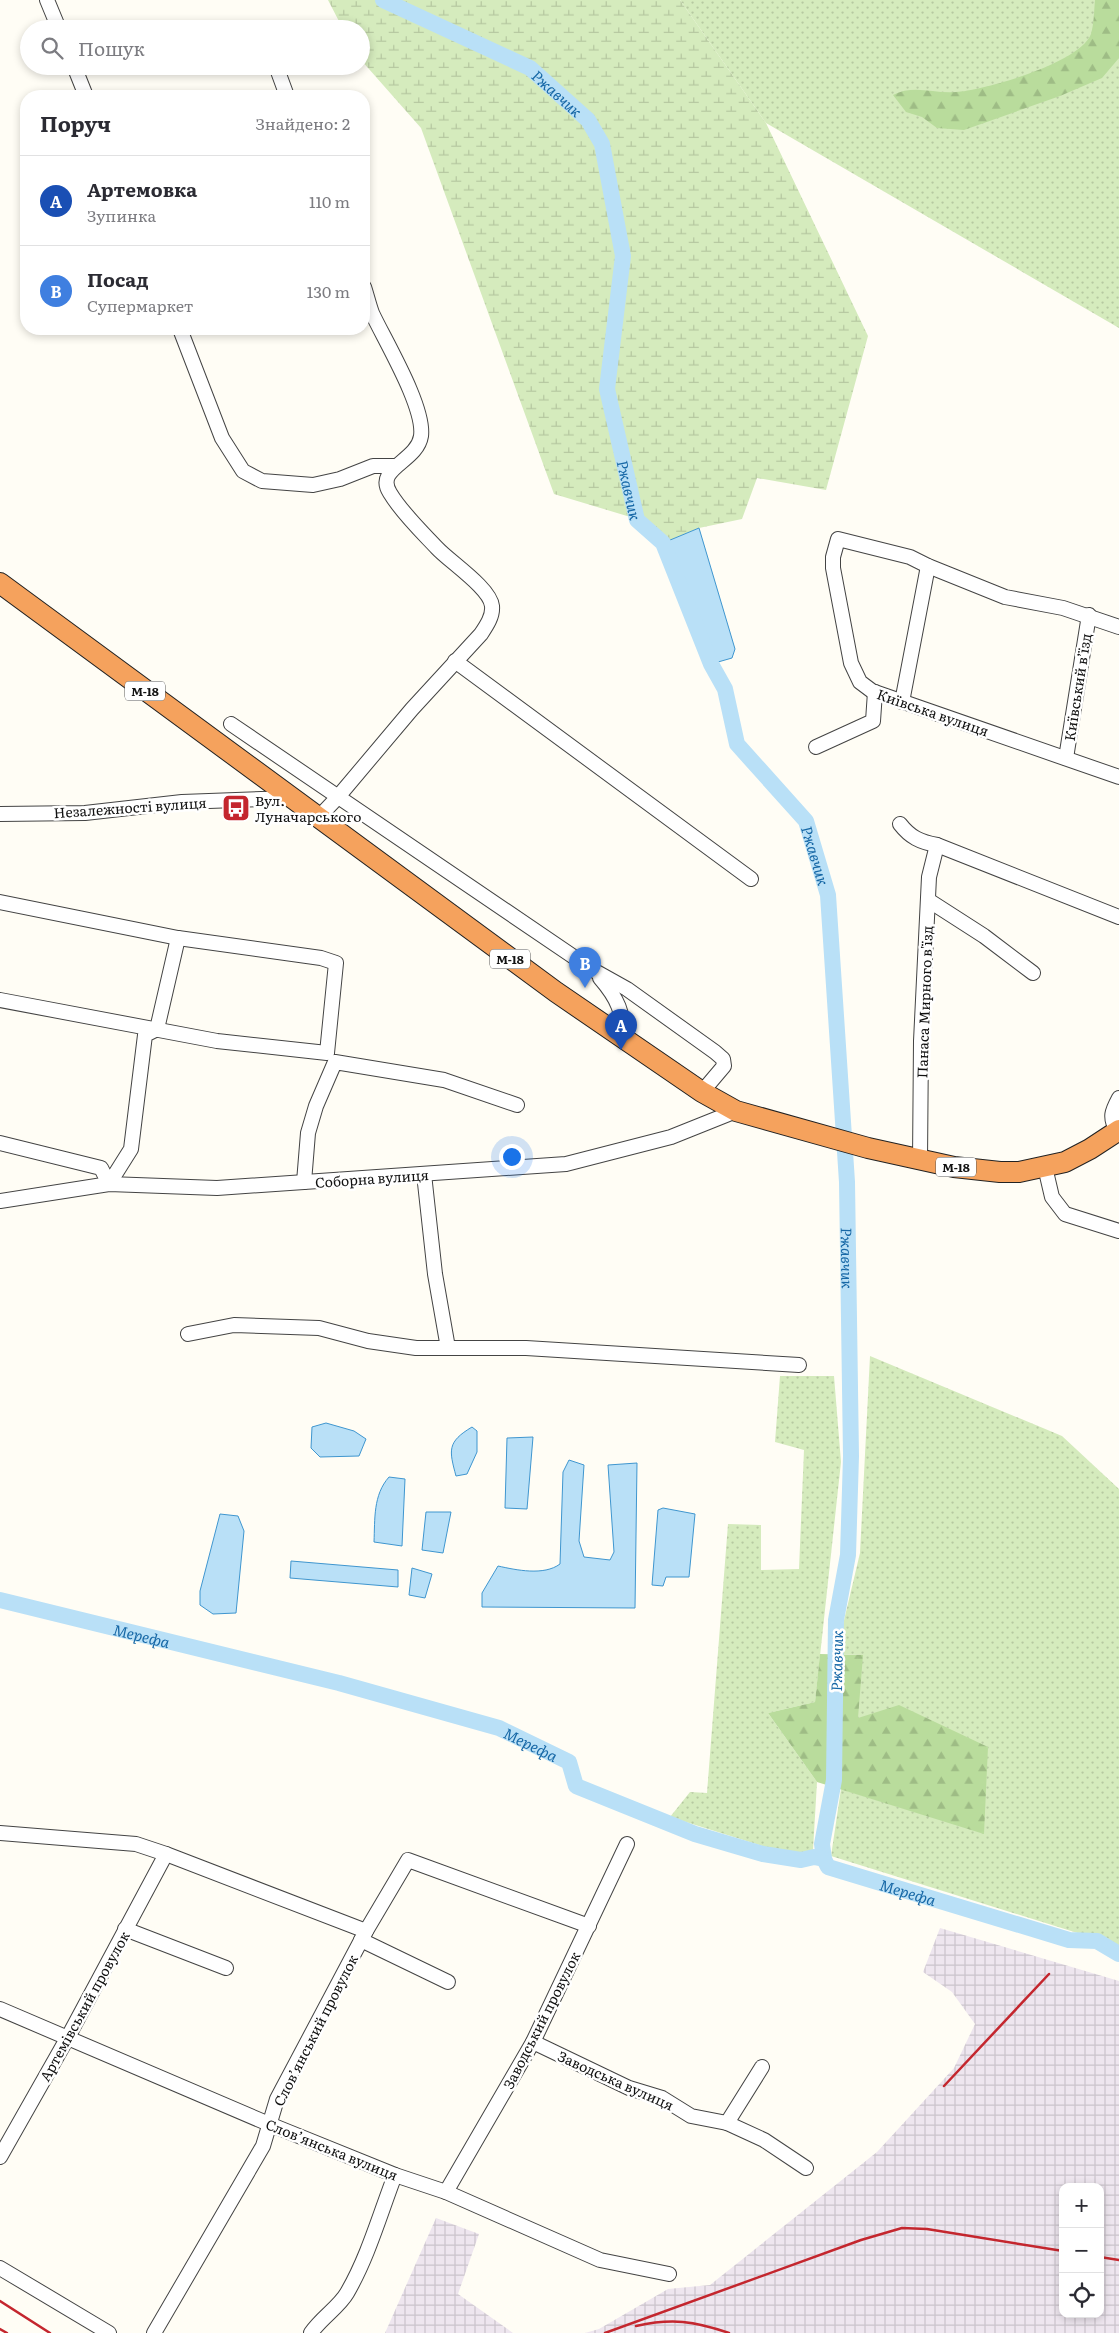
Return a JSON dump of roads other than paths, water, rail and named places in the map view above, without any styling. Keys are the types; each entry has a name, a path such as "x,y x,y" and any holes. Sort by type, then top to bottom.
{"highway":[{"name":"М-18","path":"0,583 556,992 702,1092 736,1111 868,1148 920,1160 1000,1172 1045,1168 1065,1162 1090,1149 1118,1130"}],"street":[{"path":"47,0 55,20"},
{"path":"78,75 84,90"},
{"path":"279,75 285,90"},
{"path":"182,335 222,438 243,471 262,481 313,485 340,479 373,466 394,466 407,460 417,448 421,434 420,420 401,368 370,305"},
{"path":"318,818 338,798 456,661 482,634 490,620 492,605 487,594 438,549 392,496 383,473 373,466"},
{"path":"386,481 394,466"},
{"name":"Київська вулиця","path":"928,566 910,557 838,539 833,557 833,568 851,663 860,682 875,692 902,702 1119,777"},
{"path":"902,702 928,566 1004,597 1089,615 1119,627"},
{"name":"Київський в’їзд","path":"1066,758 1089,615"},
{"path":"456,661 751,879"},
{"path":"816,747 873,721 875,692"},
{"path":"231,724 593,970 627,989 723,1059 724,1066 702,1092"},
{"name":"Незалежності вулиця","path":"0,814 85,813 182,802 291,798"},
{"path":"900,824 908,834 922,843 937,845 1119,917"},
{"name":"Панаса Мирного в'їзд","path":"920,1160 921,1041 928,877 937,845"},
{"path":"928,900 984,936 1033,973"},
{"path":"0,902 178,938 320,958 336,963 331,1057 308,1133 304,1182"},
{"path":"157,1029 178,938"},
{"path":"593,970 616,996 623,1019 625,1040"},
{"path":"0,1000 217,1041 331,1057 444,1080 517,1105"},
{"path":"109,1184 131,1149 145,1035 157,1029"},
{"path":"1118,1130 1112,1122 1111,1113 1119,1098"},
{"name":"Соборна вулиця","path":"0,1201 109,1184 217,1188 566,1164 671,1137 736,1111"},
{"path":"0,1142 101,1168 109,1184"},
{"path":"1045,1168 1052,1198 1066,1214 1119,1230"},
{"path":"424,1174 435,1274 448,1348"},
{"path":"188,1334 234,1325 319,1328 368,1341 416,1348 526,1348 800,1365"},
{"path":"0,1833 136,1844 166,1854 364,1936 448,1982"},
{"name":"Заводський провулок","path":"446,2192 533,2042 627,1844"},
{"name":"Артемівський провулок","path":"0,2156 68,2037 166,1854"},
{"name":"Слов’янський провулок","path":"154,2333 263,2146 277,2099 364,1936 408,1860 589,1926"},
{"path":"125,1929 226,1968"},
{"name":"Слов’янська вулиця","path":"0,2010 395,2176 446,2192 600,2260 668,2274"},
{"name":"Заводська вулиця","path":"533,2042 629,2088 662,2098 692,2116 727,2123 764,2140 806,2168"},
{"path":"727,2123 762,2067"},
{"path":"311,2333 320,2320 346,2295 360,2265 395,2176"},
{"path":"0,2268 109,2333"}],"water":[{"path":"699,528 735,649 732,658 711,664 663,543"},
{"path":"326,1423 354,1431 366,1439 359,1456 320,1457 311,1448 312,1427"},
{"path":"472,1427 477,1431 477,1452 467,1474 456,1476 451,1453 452,1447 458,1437"},
{"path":"533,1437 527,1509 505,1508 507,1438"},
{"path":"569,1460 584,1465 579,1541 584,1557 610,1560 614,1552 608,1465 637,1463 635,1608 482,1607 482,1593 498,1566 538,1571 553,1568 560,1564 563,1472"},
{"path":"389,1477 405,1479 402,1546 374,1542 377,1499"},
{"path":"663,1508 695,1514 689,1577 666,1577 663,1586 652,1585 658,1510"},
{"path":"426,1512 451,1512 443,1553 422,1550"},
{"path":"220,1514 238,1516 244,1531 236,1613 213,1614 200,1605 200,1591"},
{"path":"291,1561 398,1570 398,1587 290,1578"},
{"path":"412,1568 432,1574 425,1598 409,1595"}],"waterway":[{"name":"Ржавчик","path":"383,0 530,68 588,120 602,144 623,256 607,389 637,520 663,543 711,664 725,689 737,744 806,821 828,895 847,1182 851,1456 848,1555 836,1620 834,1780 822,1844 824,1859"},
{"name":"Мерефа","path":"0,1600 339,1683 499,1728 569,1762 576,1786 695,1834 763,1854 801,1860 814,1857 824,1859 828,1867 1069,1940 1097,1941 1119,1954"}],"railway":[{"path":"944,2086 1049,1974"},
{"path":"605,2333 861,2240 902,2228 927,2229 1059,2250"},
{"path":"1104,2258 1119,2260"},
{"path":"0,2301 50,2333"},
{"path":"636,2326 661,2322 683,2322 694,2323 729,2333"},
{"path":"0,2329 7,2333"}],"place":[{"name":"Вул. Луначарського","path":"236,808"},
{"name":"Посад","path":"585,988"},
{"name":"Артемовка","path":"621,1050"}]}
